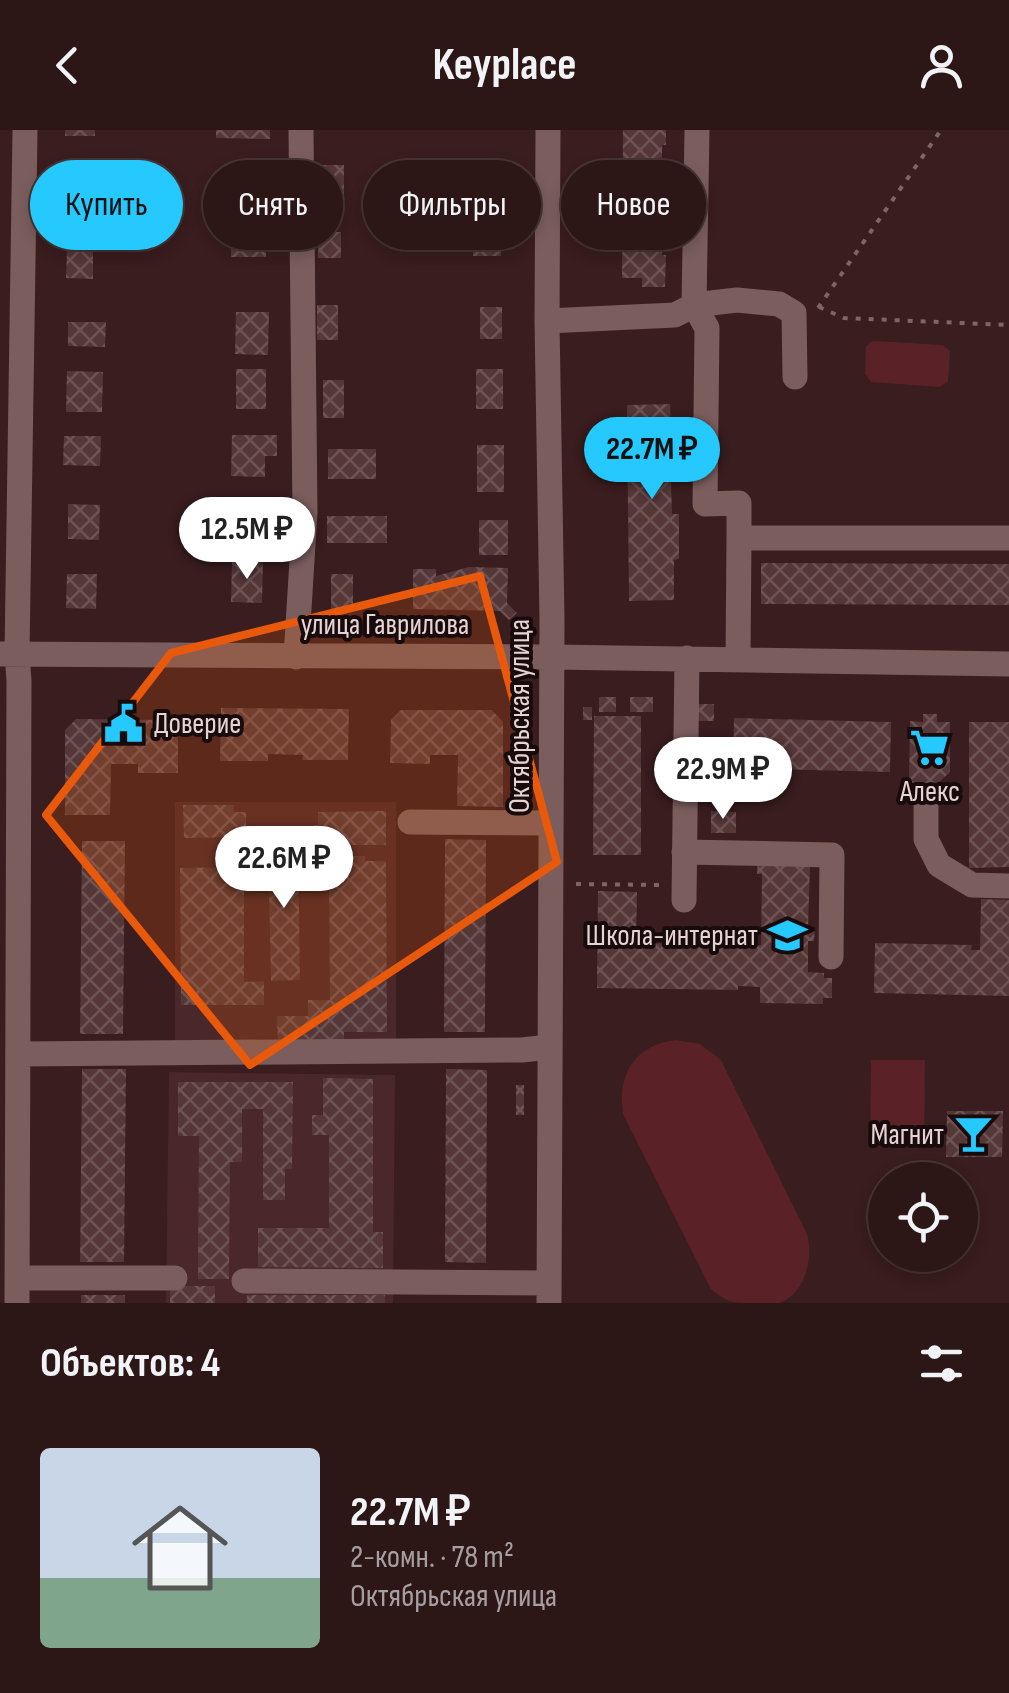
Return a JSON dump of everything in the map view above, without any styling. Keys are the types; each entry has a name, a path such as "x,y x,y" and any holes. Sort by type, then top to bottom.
{"street":[{"path":"25,130 8,654 19,681 9,981 19,1054 9,1145 17,1291 175,1278"},
{"path":"296,656 304,512 301,130"},
{"name":"Октябрьская улица","path":"548,130 552,657 549,1293"},
{"path":"697,130 694,305 707,328 705,504 739,503 738,660"},
{"path":"547,320 675,314 694,305 738,300 807,310 795,377"},
{"path":"739,538 1009,538"},
{"name":"улица Гаврилова","path":"8,654 1009,664"},
{"path":"684,892 687,658"},
{"path":"926,806 926,839 939,865 972,885 1009,886"},
{"path":"410,822 551,823"},
{"path":"684,852 832,855 831,957"},
{"path":"19,1054 549,1047"},
{"path":"244,1281 549,1293"}],"path":[{"path":"941,130 807,310 844,318 1009,324"},
{"path":"576,884 684,892"}],"highlighted area":[{"path":"480,576 557,862 250,1065 46,815 171,653"}],"shaded area":[{"path":"873,341 943,345 950,351 948,381 940,387 871,382 865,374 866,346"},
{"path":"175,802 396,802 396,1044 175,1044"},
{"path":"676,1040 700,1044 721,1060 807,1234 808,1264 801,1284 779,1303 735,1302 711,1289 623,1114 623,1086 632,1064 650,1048"},
{"path":"871,1060 925,1060 924,1145 870,1144"},
{"path":"169,1072 395,1075 393,1303 166,1303"}],"building":[{"path":"65,130 95,130 95,136 65,136"},
{"path":"216,130 270,130 270,139 216,138"},
{"path":"623,130 666,130 662,160 623,160"},
{"path":"67,250 93,250 93,279 66,278"},
{"path":"231,250 266,250 266,257 231,257"},
{"path":"318,250 341,250 341,258 318,258"},
{"path":"473,250 501,250 501,256 473,256"},
{"path":"622,250 662,250 662,255 666,255 665,287 642,287 642,278 622,278"},
{"path":"317,305 338,305 338,340 317,340"},
{"path":"480,307 502,307 502,339 480,339"},
{"path":"236,312 269,312 268,355 235,354"},
{"path":"68,322 106,322 105,347 68,346"},
{"path":"236,369 266,369 266,409 236,409"},
{"path":"476,369 503,369 503,409 476,409"},
{"path":"67,371 103,372 102,412 66,412"},
{"path":"323,380 344,380 344,418 323,418"},
{"path":"670,404 671,428 678,428 679,481 671,482 672,514 679,514 674,600 629,601 627,405"},
{"path":"232,435 277,435 277,456 265,456 265,477 231,476"},
{"path":"64,436 101,436 100,466 63,465"},
{"path":"477,445 504,445 504,492 477,492"},
{"path":"328,449 376,449 376,479 328,479"},
{"path":"68,504 100,505 99,540 68,539"},
{"path":"230,510 264,510 264,536 229,535"},
{"path":"327,516 387,516 387,543 327,543"},
{"path":"479,520 508,520 508,555 479,555"},
{"path":"232,561 263,561 262,603 231,602"},
{"path":"761,563 1009,564 1009,605 761,604"},
{"path":"469,567 508,568 507,603 517,613 509,620 500,611 413,609 413,569 436,569 436,576"},
{"path":"67,574 97,574 96,609 66,608"},
{"path":"331,574 353,574 353,610 331,610"},
{"path":"599,697 616,697 616,712 599,712"},
{"path":"630,697 653,697 653,712 630,712"},
{"path":"694,704 714,704 714,721 694,721"},
{"path":"583,707 592,707 592,720 583,720"},
{"path":"221,708 349,709 348,760 302,760 303,755 268,754 268,761 220,761"},
{"path":"401,710 492,710 503,722 503,807 457,806 458,755 430,755 430,764 390,763 391,720"},
{"name":"Алекс","path":"923,714 937,714 937,722 950,722 950,772 938,783 909,783 910,721 923,722"},
{"path":"594,716 641,716 641,855 593,855"},
{"path":"734,718 891,722 890,772 733,768"},
{"path":"76,719 168,720 178,730 178,773 138,773 138,764 111,764 110,815 65,815 65,730"},
{"path":"969,722 1009,722 1009,867 969,868"},
{"path":"183,805 234,805 234,812 246,812 246,837 184,838"},
{"path":"386,811 386,845 311,845 311,825 318,825 318,812"},
{"path":"711,811 736,812 736,833 711,833"},
{"path":"445,839 486,840 485,1032 444,1032"},
{"path":"82,841 125,841 123,1034 80,1034"},
{"path":"298,842 300,980 271,981 268,843"},
{"path":"342,856 386,861 387,1032 344,1032 344,1040 278,1041 277,1016 308,1016 308,1000 330,1000 329,876 314,876 314,861 342,861"},
{"name":"Школа-интернат","path":"758,858 810,865 808,928 815,928 814,941 808,941 808,972 832,978 832,998 823,998 823,1004 760,1003 760,987 597,988 598,891 637,892 636,943 761,945 762,874 757,874"},
{"path":"244,867 244,982 264,981 264,1005 181,1005 180,868"},
{"path":"981,899 1009,900 1009,996 874,993 875,943 972,945 971,950 980,950"},
{"path":"82,1069 126,1069 124,1262 80,1262"},
{"path":"446,1069 487,1070 486,1263 445,1262"},
{"path":"323,1078 373,1079 373,1232 383,1232 383,1268 258,1267 258,1228 329,1228 329,1135 312,1135 312,1115 323,1115"},
{"path":"178,1082 293,1082 292,1169 285,1169 285,1200 263,1200 263,1109 242,1109 242,1162 230,1162 229,1279 198,1279 199,1136 178,1136"},
{"path":"516,1085 524,1085 524,1115 516,1115"},
{"name":"Магнит","path":"947,1111 1003,1111 1002,1157 946,1157"},
{"path":"170,1286 215,1286 215,1303 170,1303"},
{"path":"81,1295 125,1295 125,1303 81,1303"},
{"path":"247,1295 385,1295 385,1303 247,1303"}],"place":[{"name":"Доверие","path":"124,723"},
{"name":"Алекс","path":"930,747"},
{"name":"Школа-интернат","path":"788,935"},
{"name":"Магнит","path":"974,1134"}]}
